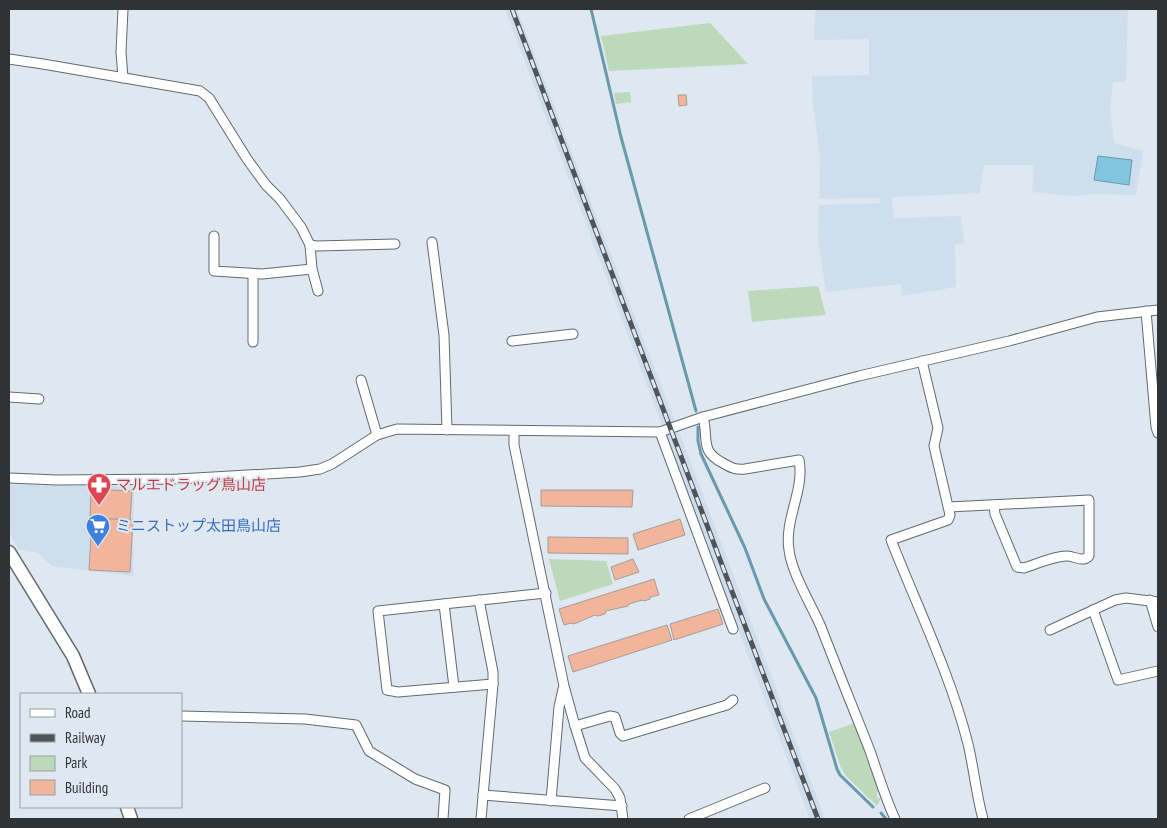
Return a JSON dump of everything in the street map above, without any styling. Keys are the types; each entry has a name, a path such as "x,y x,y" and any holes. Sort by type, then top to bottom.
{"street":[{"path":"123,9 121,52 123,78"},
{"path":"9,60 200,91 209,98 247,159 266,185 280,199 301,227 310,245 312,269 318,291"},
{"path":"214,236 214,272 253,274 312,269"},
{"path":"432,242 444,335 447,430"},
{"path":"310,245 396,244"},
{"path":"253,274 254,342"},
{"path":"9,478 57,480 178,479 300,472 320,469 332,464 377,436 397,429 514,432 660,432 703,417 922,361 1009,341 1097,317 1158,310"},
{"path":"1146,311 1158,432"},
{"path":"512,341 573,334"},
{"path":"922,361 938,428 934,446 950,515 948,520 891,540 948,682 968,745 976,795 983,819"},
{"path":"361,380 377,436"},
{"path":"9,397 39,399"},
{"path":"703,417 706,426 707,450 715,459 731,468 738,470 799,460 799,480 788,538 789,552 870,751 895,819"},
{"path":"514,432 514,446 564,686 575,726 586,758 615,789 620,798 623,819"},
{"path":"660,432 733,629"},
{"path":"949,507 1090,500 1090,556 1086,559 1064,556 1024,568 1017,567 994,505"},
{"path":"9,552 73,656 89,693"},
{"path":"493,684 398,692 387,690 378,612 546,593"},
{"path":"1050,630 1115,600 1126,598 1154,601 1158,627"},
{"path":"479,600 493,672 481,819"},
{"path":"444,604 454,687"},
{"path":"1093,610 1118,680 1158,671"},
{"path":"551,801 559,707 564,686"},
{"path":"575,726 610,716 615,717 620,733 624,736 727,705 733,700"},
{"path":"182,716 306,719 356,725 370,751 415,779 444,790 443,819"},
{"path":"689,819 765,788"},
{"path":"483,795 622,806"}],"shaded area":[{"path":"505,9 517,9 675,421 666,425 662,425"},
{"path":"815,9 1128,9 1126,82 1113,82 1110,110 1114,143 1143,151 1136,194 1073,196 1032,192 1034,165 984,165 980,193 892,197 894,218 961,216 964,243 955,245 956,287 902,296 901,284 826,292 818,239 819,205 880,203 880,198 819,199 820,154 813,106 812,76 869,75 869,39 814,40"},
{"path":"678,429 825,819 810,819 739,632 666,436 666,433"},
{"path":"9,484 134,486 133,576 51,566 39,553 19,550 9,533"}],"green space":[{"path":"710,23 748,64 609,71 601,36"},
{"path":"630,92 631,102 616,104 614,93"},
{"path":"818,286 826,315 752,322 748,291"},
{"path":"549,559 606,561 613,584 560,601"},
{"path":"855,723 880,791 877,792 877,798 881,798 877,806 846,776 841,768 829,732"}],"water":[{"path":"1098,156 1132,160 1129,185 1094,180"}],"building":[{"path":"678,95 686,95 687,105 679,106"},
{"path":"91,489 132,491 130,520 90,518"},
{"path":"541,490 633,490 632,507 541,506"},
{"path":"92,518 133,520 130,572 89,570"},
{"path":"680,519 685,535 638,550 633,534"},
{"path":"548,537 628,538 628,554 548,553"},
{"path":"633,559 639,572 615,580 611,567"},
{"path":"654,579 659,595 629,604 628,606 606,611 605,614 595,615 574,624 564,625 559,609"},
{"path":"718,609 723,624 674,640 670,624"},
{"path":"667,625 672,640 573,672 568,656"}],"waterway":[{"path":"591,9 621,137 696,411"},
{"path":"698,427 698,441 701,454 745,548 764,599 816,698 837,769 840,775 873,807"},
{"path":"881,813 886,819"}],"railway":[{"path":"512,9 818,819"}],"place":[{"name":"マルエドラッグ鳥山店","path":"99,506"},
{"name":"ミニストップ太田鳥山店","path":"98,547"}]}
